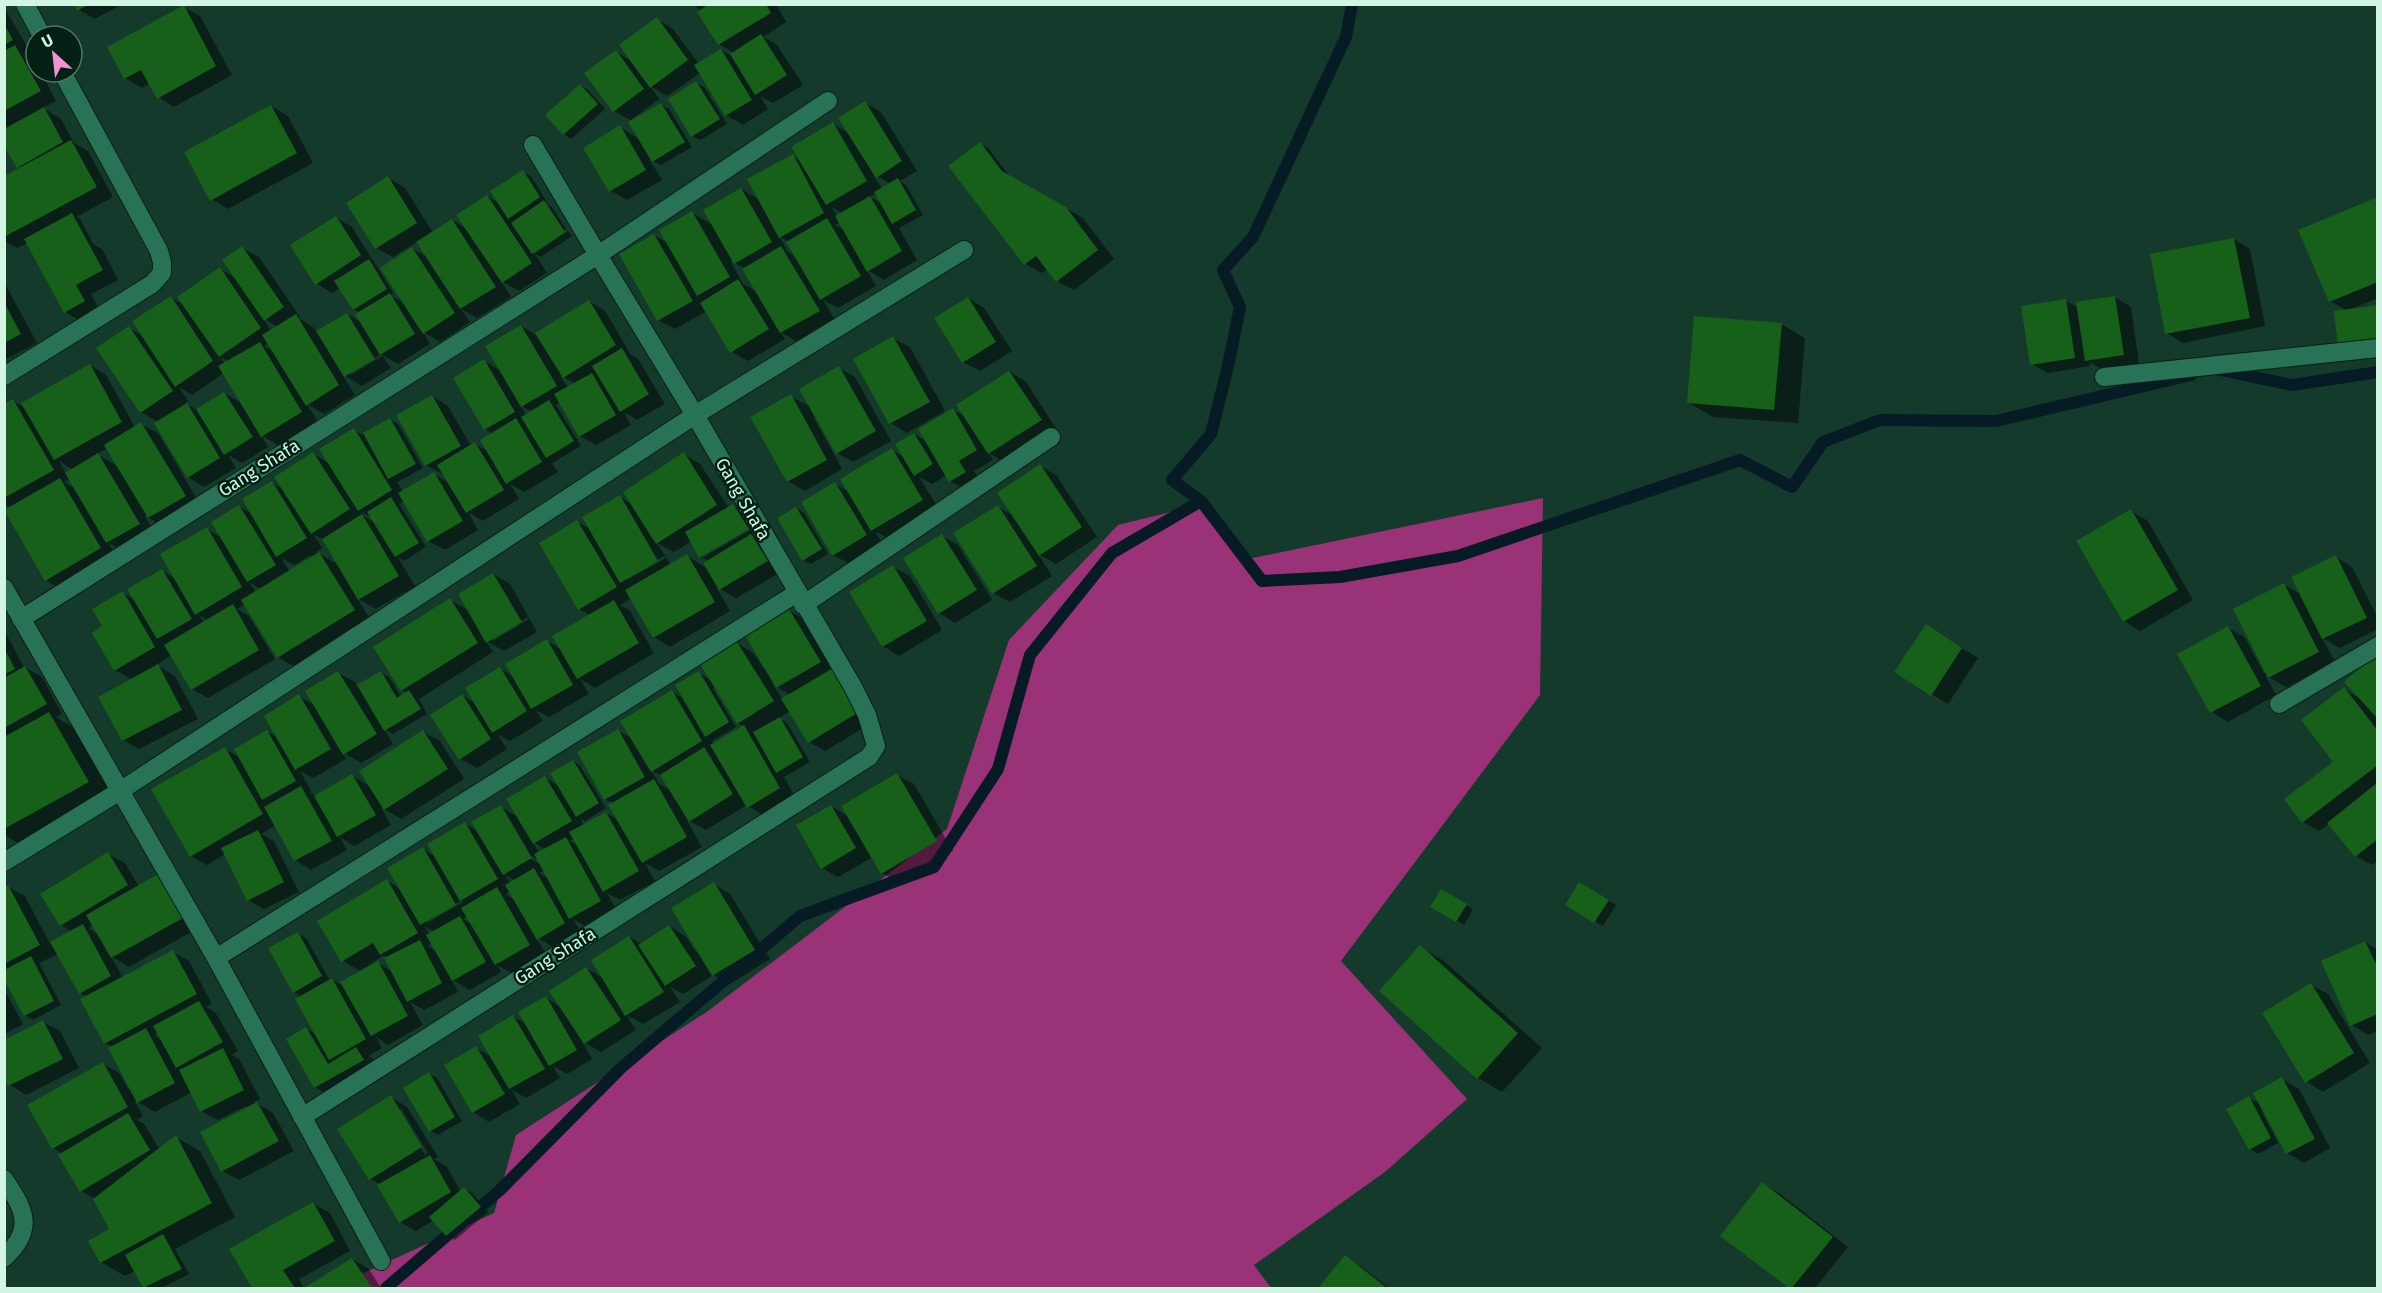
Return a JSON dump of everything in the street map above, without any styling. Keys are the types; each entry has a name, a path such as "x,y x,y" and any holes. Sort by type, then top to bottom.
{"street":[{"path":"25,4 36,24"},
{"path":"4,376 152,284 162,273 159,251 69,84"},
{"path":"533,145 597,255 828,100"},
{"path":"4,862 120,791 695,415 964,250"},
{"name":"Gang Shafa","path":"21,619 597,255 695,415 867,715 874,735 876,746 874,752 302,1117"},
{"path":"2104,377 2378,348"},
{"path":"216,958 800,599 1052,437"},
{"path":"4,588 216,958 381,1262"},
{"path":"2279,704 2378,646"},
{"path":"4,1179 19,1202 25,1219 22,1237 4,1258"}],"shaded area":[{"path":"1543,498 1540,695 1341,961 1467,1099 1385,1172 1254,1265 1271,1288 331,1288 494,1213 516,1135 708,1011 947,829 1009,640 1118,525 1203,504 1201,501 1248,559"}],"building":[{"path":"74,4 89,4 77,11"},
{"path":"709,4 766,4 771,13 718,45 697,12"},
{"path":"184,5 216,66 157,99 141,70 124,79 107,47"},
{"path":"657,17 688,60 650,88 619,45"},
{"path":"4,24 13,40 4,45"},
{"path":"761,34 787,75 755,95 730,54"},
{"path":"15,45 24,61 24,84 37,84 41,91 4,111 4,51"},
{"path":"721,49 752,100 725,116 694,65"},
{"path":"616,50 644,89 613,112 584,73"},
{"path":"696,81 720,119 691,137 668,99"},
{"path":"580,84 598,104 563,135 545,115"},
{"path":"865,101 902,161 876,178 838,118"},
{"path":"661,103 685,142 652,162 628,122"},
{"path":"271,105 297,153 210,201 184,152"},
{"path":"44,107 63,142 17,168 4,146 4,129"},
{"path":"833,122 867,181 826,205 791,147"},
{"path":"620,125 646,170 609,192 583,148"},
{"path":"71,140 97,187 4,237 4,176"},
{"path":"980,142 1002,171 1066,207 1098,250 1056,282 1036,256 1024,265 948,166"},
{"path":"793,154 824,213 779,238 747,179"},
{"path":"523,170 540,197 508,219 490,191"},
{"path":"388,176 417,223 375,249 346,203"},
{"path":"898,178 916,210 892,224 874,192"},
{"path":"741,188 772,242 734,264 703,210"},
{"path":"487,195 532,263 502,283 456,215"},
{"path":"870,196 902,251 867,272 835,216"},
{"path":"2378,197 2378,282 2329,302 2298,230"},
{"path":"544,200 565,232 532,254 511,223"},
{"path":"692,211 730,277 697,296 659,230"},
{"path":"72,213 103,270 76,285 85,301 64,313 24,239"},
{"path":"336,216 361,255 315,285 290,245"},
{"path":"827,218 861,276 820,300 786,242"},
{"path":"452,219 496,287 460,309 416,242"},
{"path":"654,234 693,301 657,321 619,254"},
{"path":"2234,238 2250,318 2165,334 2150,254"},
{"path":"242,246 284,307 264,321 222,260"},
{"path":"781,246 820,311 780,333 742,269"},
{"path":"412,247 455,313 423,334 380,268"},
{"path":"369,259 387,289 353,310 334,281"},
{"path":"220,267 261,328 219,357 177,297"},
{"path":"738,279 769,329 730,353 700,303"},
{"path":"390,293 415,334 380,355 355,314"},
{"path":"171,296 213,361 175,387 132,321"},
{"path":"2115,296 2124,355 2085,361 2076,302"},
{"path":"968,297 996,342 962,363 934,318"},
{"path":"2066,299 2075,358 2030,365 2021,306"},
{"path":"589,300 616,345 563,378 535,333"},
{"path":"4,302 21,334 4,343"},
{"path":"2378,305 2378,342 2338,347 2334,311"},
{"path":"347,313 375,359 344,377 316,331"},
{"path":"296,314 339,385 306,406 262,335"},
{"path":"1694,316 1782,323 1774,410 1687,403"},
{"path":"521,325 557,386 521,407 485,346"},
{"path":"129,326 173,391 140,413 96,348"},
{"path":"893,336 930,402 889,424 853,359"},
{"path":"260,342 302,412 261,437 218,366"},
{"path":"622,348 649,394 620,412 592,366"},
{"path":"484,359 515,412 484,430 453,378"},
{"path":"90,364 122,422 54,460 21,403"},
{"path":"839,366 876,431 836,454 799,389"},
{"path":"1009,371 1042,420 988,454 956,405"},
{"path":"592,373 616,415 579,437 554,394"},
{"path":"224,392 253,437 224,455 196,409"},
{"path":"791,394 827,460 787,482 750,417"},
{"path":"432,395 461,446 425,466 396,415"},
{"path":"13,399 54,470 4,498 4,404"},
{"path":"549,400 574,441 546,458 521,417"},
{"path":"187,403 220,458 187,478 154,423"},
{"path":"953,408 977,450 959,461 966,472 949,482 918,429"},
{"path":"390,418 416,464 388,479 363,433"},
{"path":"516,418 542,462 506,484 480,440"},
{"path":"141,422 186,496 148,518 104,445"},
{"path":"354,428 392,490 358,511 319,449"},
{"path":"914,433 933,464 914,476 895,444"},
{"path":"475,442 504,490 466,513 437,465"},
{"path":"892,448 923,500 871,531 840,479"},
{"path":"313,452 350,509 311,534 274,477"},
{"path":"684,452 717,505 656,544 623,492"},
{"path":"98,453 140,524 106,543 65,473"},
{"path":"1040,464 1082,527 1039,556 997,493"},
{"path":"434,472 463,521 427,542 398,493"},
{"path":"60,478 101,548 45,581 4,510"},
{"path":"272,481 307,538 276,557 242,499"},
{"path":"835,482 867,535 832,556 801,502"},
{"path":"620,495 658,561 620,583 582,517"},
{"path":"391,497 419,543 395,557 367,512"},
{"path":"733,504 749,529 699,558 685,532"},
{"path":"239,505 276,565 247,582 211,522"},
{"path":"998,505 1037,566 992,594 953,533"},
{"path":"796,507 822,549 802,561 777,518"},
{"path":"2131,509 2178,590 2123,622 2076,541"},
{"path":"362,514 399,576 358,600 322,539"},
{"path":"577,520 617,587 578,610 539,543"},
{"path":"207,527 242,587 195,615 160,554"},
{"path":"751,534 768,561 719,590 703,563"},
{"path":"942,534 977,590 938,614 903,558"},
{"path":"319,552 355,610 277,658 241,600"},
{"path":"687,554 715,602 653,638 625,590"},
{"path":"2336,555 2367,618 2322,639 2291,577"},
{"path":"893,565 927,621 882,647 849,592"},
{"path":"162,569 192,619 157,639 127,589"},
{"path":"493,573 522,622 486,643 458,594"},
{"path":"2284,583 2319,652 2268,678 2233,609"},
{"path":"123,591 155,647 114,671 92,633 102,626 92,609"},
{"path":"450,598 478,643 401,691 373,647"},
{"path":"614,600 639,643 577,679 552,636"},
{"path":"233,604 259,650 191,690 164,645"},
{"path":"789,609 821,662 776,688 745,635"},
{"path":"1926,624 1962,648 1931,696 1894,672"},
{"path":"2228,626 2261,686 2210,713 2177,654"},
{"path":"547,639 573,685 531,709 505,664"},
{"path":"737,642 774,701 737,724 700,664"},
{"path":"5,650 15,669 5,674"},
{"path":"2374,655 2378,659 2378,719 2344,682"},
{"path":"158,664 182,710 122,741 98,697"},
{"path":"25,666 47,704 4,728 4,678"},
{"path":"500,667 527,711 492,733 465,688"},
{"path":"833,668 859,712 808,743 781,699"},
{"path":"338,671 377,734 343,755 305,691"},
{"path":"381,671 397,698 409,690 421,709 384,731 357,685"},
{"path":"699,671 729,722 705,737 675,685"},
{"path":"2344,687 2378,731 2378,765 2302,823 2284,799 2333,762 2301,720"},
{"path":"672,690 702,741 651,772 620,721"},
{"path":"299,694 331,749 295,770 264,716"},
{"path":"462,694 491,739 459,760 430,715"},
{"path":"49,712 89,782 4,829 4,737"},
{"path":"780,717 803,757 776,773 753,732"},
{"path":"744,725 780,788 747,808 710,745"},
{"path":"618,729 645,777 604,800 577,752"},
{"path":"267,730 296,781 262,800 234,749"},
{"path":"423,730 448,769 384,810 359,771"},
{"path":"225,747 263,814 190,857 151,789"},
{"path":"704,747 733,794 689,822 660,775"},
{"path":"573,760 599,803 576,817 550,773"},
{"path":"897,773 937,841 881,874 841,806"},
{"path":"352,774 376,815 337,837 314,796"},
{"path":"545,776 572,821 533,844 506,799"},
{"path":"654,779 687,837 642,863 608,805"},
{"path":"2378,782 2378,839 2355,857 2327,823"},
{"path":"301,786 332,841 294,861 264,807"},
{"path":"501,805 532,858 503,875 471,822"},
{"path":"831,805 856,848 821,869 796,825"},
{"path":"606,812 639,871 603,892 569,832"},
{"path":"465,822 498,879 460,901 427,844"},
{"path":"258,830 284,882 247,901 221,848"},
{"path":"566,837 601,901 569,919 534,854"},
{"path":"423,847 456,905 420,925 387,868"},
{"path":"108,852 128,885 60,926 40,894"},
{"path":"534,868 565,923 537,940 505,885"},
{"path":"160,873 185,917 111,958 86,915"},
{"path":"387,879 418,933 380,955 373,943 341,962 317,921"},
{"path":"714,882 755,950 712,976 671,908"},
{"path":"1579,882 1609,900 1594,923 1565,905"},
{"path":"8,885 40,945 4,964 4,887"},
{"path":"497,887 530,945 495,965 461,908"},
{"path":"1441,889 1467,904 1456,922 1430,907"},
{"path":"460,916 486,962 452,981 426,935"},
{"path":"83,924 111,976 79,994 50,942"},
{"path":"669,925 696,966 665,986 638,945"},
{"path":"298,932 322,976 293,993 268,948"},
{"path":"629,936 664,992 625,1016 591,960"},
{"path":"420,940 442,983 407,1002 384,958"},
{"path":"2365,941 2378,968 2378,1014 2350,1026 2321,961"},
{"path":"1420,945 1518,1033 1477,1079 1379,991"},
{"path":"173,950 197,994 104,1044 80,999"},
{"path":"31,956 54,1001 24,1016 4,980 4,970"},
{"path":"378,961 408,1016 371,1036 340,982"},
{"path":"586,967 621,1020 584,1044 549,991"},
{"path":"332,978 366,1039 329,1060 295,999"},
{"path":"2311,983 2354,1053 2305,1083 2262,1013"},
{"path":"546,996 577,1050 549,1066 518,1012"},
{"path":"199,1001 223,1042 176,1068 153,1026"},
{"path":"513,1015 545,1069 509,1089 478,1036"},
{"path":"43,1020 63,1059 8,1086 4,1079 4,1040"},
{"path":"306,1027 328,1064 356,1047 364,1060 314,1088 286,1039"},
{"path":"146,1028 175,1083 137,1103 108,1048"},
{"path":"476,1046 505,1094 472,1113 444,1065"},
{"path":"223,1048 244,1090 200,1112 179,1070"},
{"path":"103,1062 128,1107 52,1149 27,1105"},
{"path":"429,1072 455,1117 429,1132 403,1088"},
{"path":"2282,1077 2315,1139 2286,1154 2253,1093"},
{"path":"391,1095 422,1147 369,1180 337,1129"},
{"path":"2249,1096 2271,1138 2249,1150 2226,1109"},
{"path":"257,1102 279,1141 221,1172 200,1132"},
{"path":"128,1113 150,1150 80,1192 58,1155"},
{"path":"176,1135 212,1203 100,1263 88,1241 109,1229 93,1199"},
{"path":"430,1155 451,1192 399,1223 377,1185"},
{"path":"1762,1182 1833,1237 1792,1288 1720,1236"},
{"path":"464,1187 481,1207 446,1236 429,1217"},
{"path":"313,1202 335,1241 283,1270 295,1288 252,1288 229,1249"},
{"path":"163,1234 182,1269 143,1288 125,1255"},
{"path":"1345,1255 1387,1288 1318,1288"},
{"path":"352,1258 372,1288 304,1288"}],"waterway":[{"path":"386,1288 500,1190 621,1068 800,916 934,867 998,769 1030,655 1112,553 1201,501 1172,480 1211,434 1228,366 1240,307 1223,270 1253,237 1346,37 1352,4"},
{"path":"2216,369 2292,385 2378,372"},
{"path":"1201,501 1262,581 1340,577 1458,556 1740,460 1792,487 1823,442 1880,420 1996,421 2191,375"}]}
